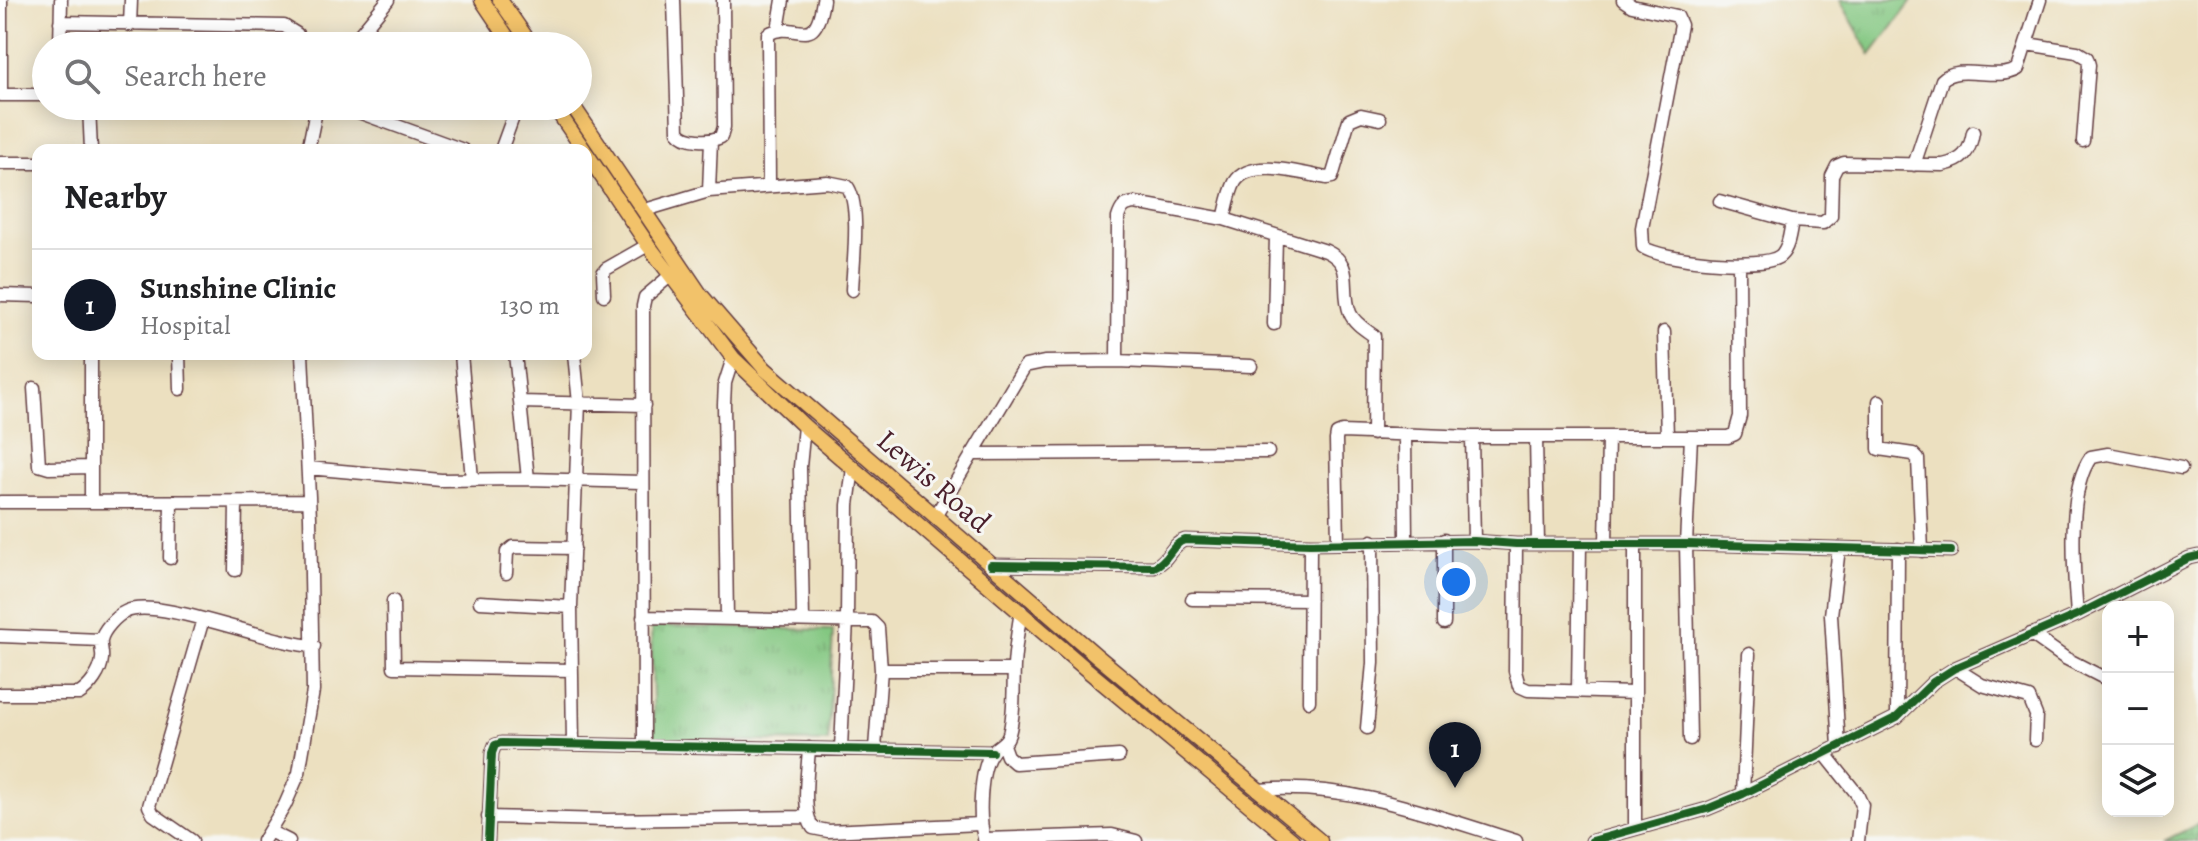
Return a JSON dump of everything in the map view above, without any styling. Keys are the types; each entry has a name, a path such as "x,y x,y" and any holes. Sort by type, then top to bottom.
{"main road":[{"path":"482,0 498,6 520,32"},
{"path":"498,6 508,32"},
{"name":"Lewis Road","path":"563,120 580,144"},
{"name":"Lewis Road","path":"583,120 700,294 756,359 991,565 1315,839"},
{"name":"Lewis Road","path":"592,162 648,245 733,358 804,426 1086,669 1293,841"},
{"path":"1086,669 1097,656"}],"street":[{"path":"1,0 0,95 32,95"},
{"path":"60,32 61,0"},
{"path":"130,25 131,0"},
{"path":"362,32 388,0"},
{"path":"674,0 678,131 687,138 711,140 721,137 724,127 723,0"},
{"path":"778,30 783,0"},
{"path":"769,185 768,34 778,30 812,30 821,16 823,0"},
{"path":"1623,0 1632,6 1677,16 1681,25 1642,228 1643,247 1649,252 1739,263 1778,258 1787,244 1792,221"},
{"path":"1914,165 1942,80 1946,76 2013,73 2018,69 2040,0"},
{"path":"60,22 284,26 294,32"},
{"path":"2027,44 2077,52 2087,58 2083,141"},
{"path":"1224,219 1236,182 1242,175 1259,167 1332,177 1349,120 1361,115 1380,119"},
{"path":"90,120 91,144"},
{"path":"309,144 314,120"},
{"path":"380,120 446,144"},
{"path":"503,144 512,120"},
{"path":"1720,201 1792,221 1829,221 1832,176 1837,166 1844,163 1953,163 1967,153 1973,132"},
{"path":"709,191 711,140"},
{"path":"0,163 32,163"},
{"path":"645,210 709,191 827,182 847,186 852,191 854,206 852,290"},
{"path":"1117,361 1120,210 1135,203 1224,219 1326,251 1343,263 1351,317 1374,336 1373,434"},
{"path":"1274,324 1276,236"},
{"path":"604,295 606,269 648,245"},
{"path":"1338,542 1337,434 1342,432 1472,437 1728,437 1735,434 1739,427 1739,263"},
{"path":"644,745 641,482 643,306 645,297 671,275"},
{"path":"0,295 32,296"},
{"path":"1664,332 1667,437"},
{"path":"727,619 724,404 725,383 733,358"},
{"path":"91,360 91,501"},
{"path":"179,360 180,389"},
{"path":"289,841 266,836 285,805 299,773 313,691 314,646 302,360"},
{"path":"462,360 472,479"},
{"path":"516,360 528,479"},
{"path":"573,744 571,607 579,403 575,360"},
{"path":"936,515 1025,366 1044,362 1117,361 1251,366"},
{"path":"34,388 39,465 49,468 91,467"},
{"path":"1879,401 1879,449 1913,454 1918,459 1922,551"},
{"path":"520,402 644,405"},
{"path":"803,619 800,467 804,426"},
{"path":"1405,436 1406,540"},
{"path":"1472,437 1474,541"},
{"path":"1536,437 1538,544"},
{"path":"1606,544 1608,437"},
{"path":"1690,739 1686,544 1691,437"},
{"path":"972,454 1268,452"},
{"path":"2077,615 2073,552 2076,502 2091,457 2108,454 2181,468"},
{"path":"308,468 441,480 641,482"},
{"path":"841,748 848,505 853,468"},
{"path":"0,502 309,501"},
{"path":"170,558 171,502"},
{"path":"235,570 236,503"},
{"path":"991,565 1154,567 1168,559 1174,547 1185,540 1310,544 1444,540 1516,544 1686,544 1951,551"},
{"path":"1444,540 1444,623"},
{"path":"1367,728 1373,663 1372,541"},
{"path":"1309,701 1310,544"},
{"path":"1516,544 1516,681 1519,686 1528,690 1634,693"},
{"path":"1578,690 1580,544"},
{"path":"1635,544 1635,828"},
{"path":"506,573 507,552 513,547 574,548"},
{"path":"1839,548 1831,615 1839,747"},
{"path":"1897,717 1898,549"},
{"path":"1596,840 1707,809 1743,794 1897,717 1933,682 1955,668 2077,615 2198,556"},
{"path":"1192,599 1310,600"},
{"path":"393,601 394,667 572,670"},
{"path":"480,602 571,607"},
{"path":"0,694 79,694 98,673 102,659 101,640 115,620 137,608 203,619 314,646"},
{"path":"1021,611 1008,736 998,748 983,779 980,824 984,840 1112,835 1136,841"},
{"path":"643,617 872,622 878,628 881,670 875,748"},
{"path":"192,841 153,814 149,806 203,619"},
{"path":"2031,634 2065,658 2102,677"},
{"path":"0,636 101,640"},
{"path":"1743,794 1749,654"},
{"path":"1955,668 1982,685 2029,698 2036,715 2035,740"},
{"path":"881,670 1014,670"},
{"path":"488,841 492,753 495,745 998,748 1010,760 1023,764 1119,756"},
{"path":"809,748 808,817 813,828 828,836 980,824"},
{"path":"1825,754 1857,794 1862,805 1858,841"},
{"path":"1259,790 1293,787 1389,801 1516,841"},
{"path":"488,817 607,820 808,817"},
{"path":"923,827 923,841"}],"green space":[{"path":"1840,0 1913,0 1871,55"},
{"path":"651,626 833,630 828,742 654,740"},
{"path":"2198,824 2198,841 2164,841"}],"cycle path":[{"path":"991,565 1154,567 1185,540 1310,544 1474,541 1516,544 1686,544 1951,551"},
{"path":"1592,841 1707,809 1743,794 1897,717 1933,682 1955,668 2077,615 2198,556"},
{"path":"488,841 492,753 495,745 501,743 992,752"}],"place":[{"name":"Sunshine Clinic","path":"1455,788"}]}
